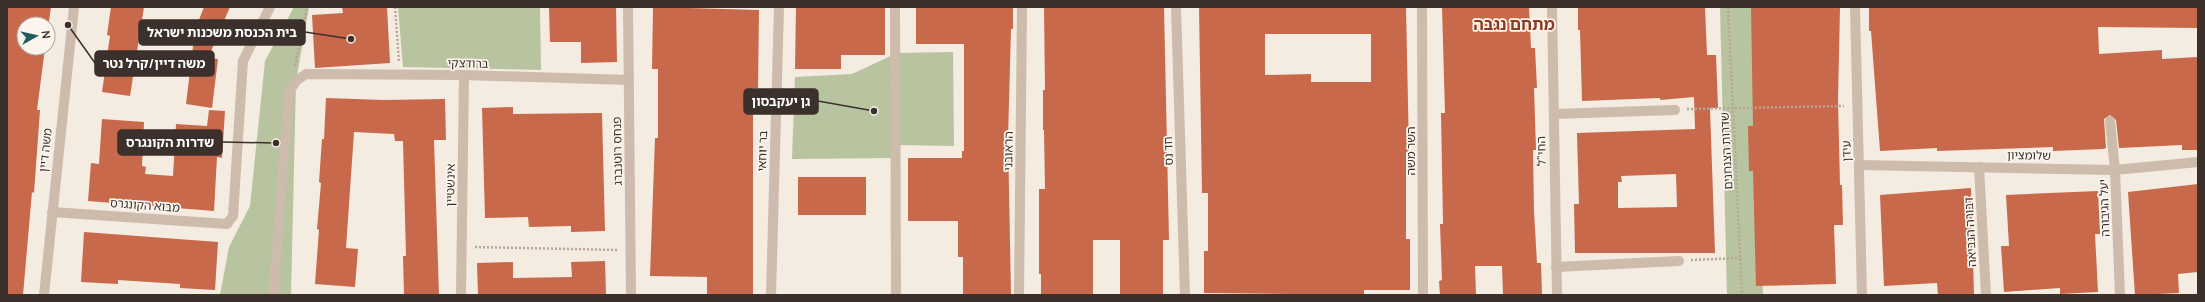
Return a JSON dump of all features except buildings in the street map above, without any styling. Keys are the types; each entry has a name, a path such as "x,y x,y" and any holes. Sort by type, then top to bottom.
{"street":[{"name":"משה דיין","path":"44,295 74,7"},
{"name":"מבוא הקונגרס","path":"52,212 227,224 233,216 243,61 270,7"},
{"name":"פנחס רוטנברג","path":"628,7 631,295"},
{"name":"בר יוחאי","path":"771,295 779,7"},
{"path":"895,7 896,295"},
{"name":"הראובני","path":"1019,295 1022,7"},
{"name":"חד נס","path":"1176,7 1185,295"},
{"name":"השר משה","path":"1422,7 1423,295"},
{"name":"החי\"ל","path":"1552,7 1557,295"},
{"name":"עידן","path":"1855,7 1862,295"},
{"name":"ברודצקי","path":"273,295 289,92 296,81 306,74 464,75 629,80"},
{"name":"אינשטיין","path":"461,295 464,75"},
{"path":"1554,114 1675,110"},
{"name":"יעל הגיבורה","path":"2110,121 2116,170 2120,295"},
{"name":"שלומציון","path":"1859,164 2116,170 2198,162"},
{"name":"דבורה הנביאה","path":"1979,167 1986,295"},
{"path":"1556,267 1679,261"}],"path":[{"path":"294,69 307,7"},
{"path":"395,7 400,75"},
{"name":"שדרות הצנחנים","path":"1728,7 1742,295"},
{"path":"1675,110 1849,106"},
{"path":"462,247 631,250"},
{"path":"1679,261 1740,258"}],"green space":[{"path":"294,7 309,7 296,81 291,295 220,295 229,247 250,206 265,61"},
{"path":"398,7 540,7 541,70 403,67"},
{"path":"1720,7 1754,7 1763,295 1727,295"},
{"path":"953,52 954,146 895,145 894,158 792,159 795,77 852,74 897,53"}],"place":[{"name":"משה דיין/קרל נטר","path":"68,25"},
{"name":"בית הכנסת משכנות ישראל","path":"351,39"},
{"name":"גן יעקבסון","path":"874,111"},
{"name":"שדרות הקונגרס","path":"276,143"}],"district":[{"name":"מתחם נגבה","path":"1514,24"}]}
